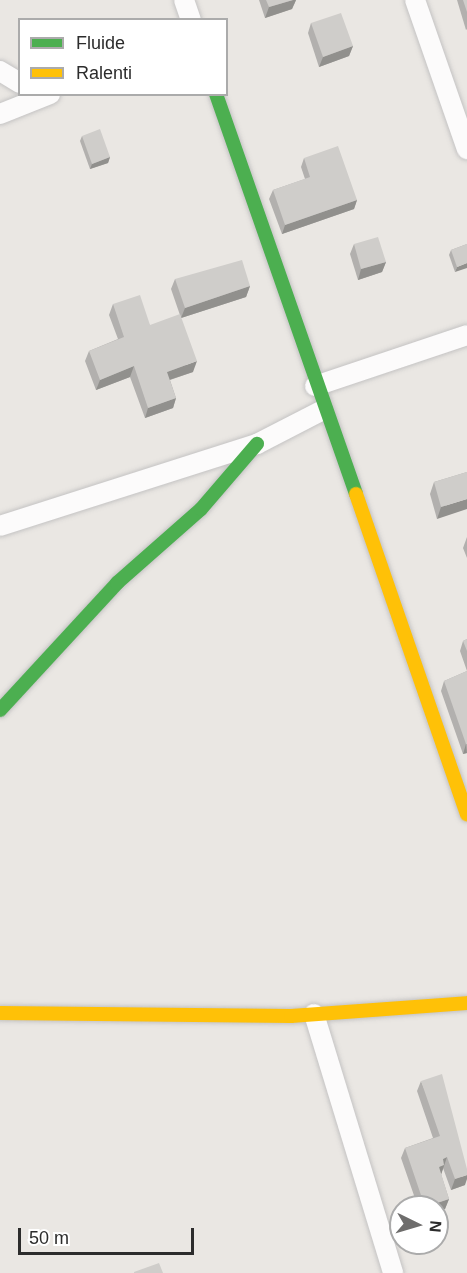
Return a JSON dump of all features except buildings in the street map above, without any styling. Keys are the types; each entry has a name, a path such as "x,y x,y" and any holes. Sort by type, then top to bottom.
{"street":[{"path":"184,0 190,18"},
{"path":"415,0 467,149"},
{"path":"0,71 18,82"},
{"path":"0,114 42,96"},
{"path":"217,96 323,410 464,794 467,814"},
{"path":"315,386 467,335"},
{"path":"0,526 256,444 323,410"},
{"path":"0,710 117,583 201,509 256,444"},
{"path":"0,1013 314,1014 467,1003"},
{"path":"314,1014 393,1273"}],"traffic: fast":[{"path":"217,96 356,494"},
{"path":"0,710 117,583 201,509 257,444"}],"traffic: slow":[{"path":"356,494 467,814"},
{"path":"0,1013 291,1016 467,1003"}]}
